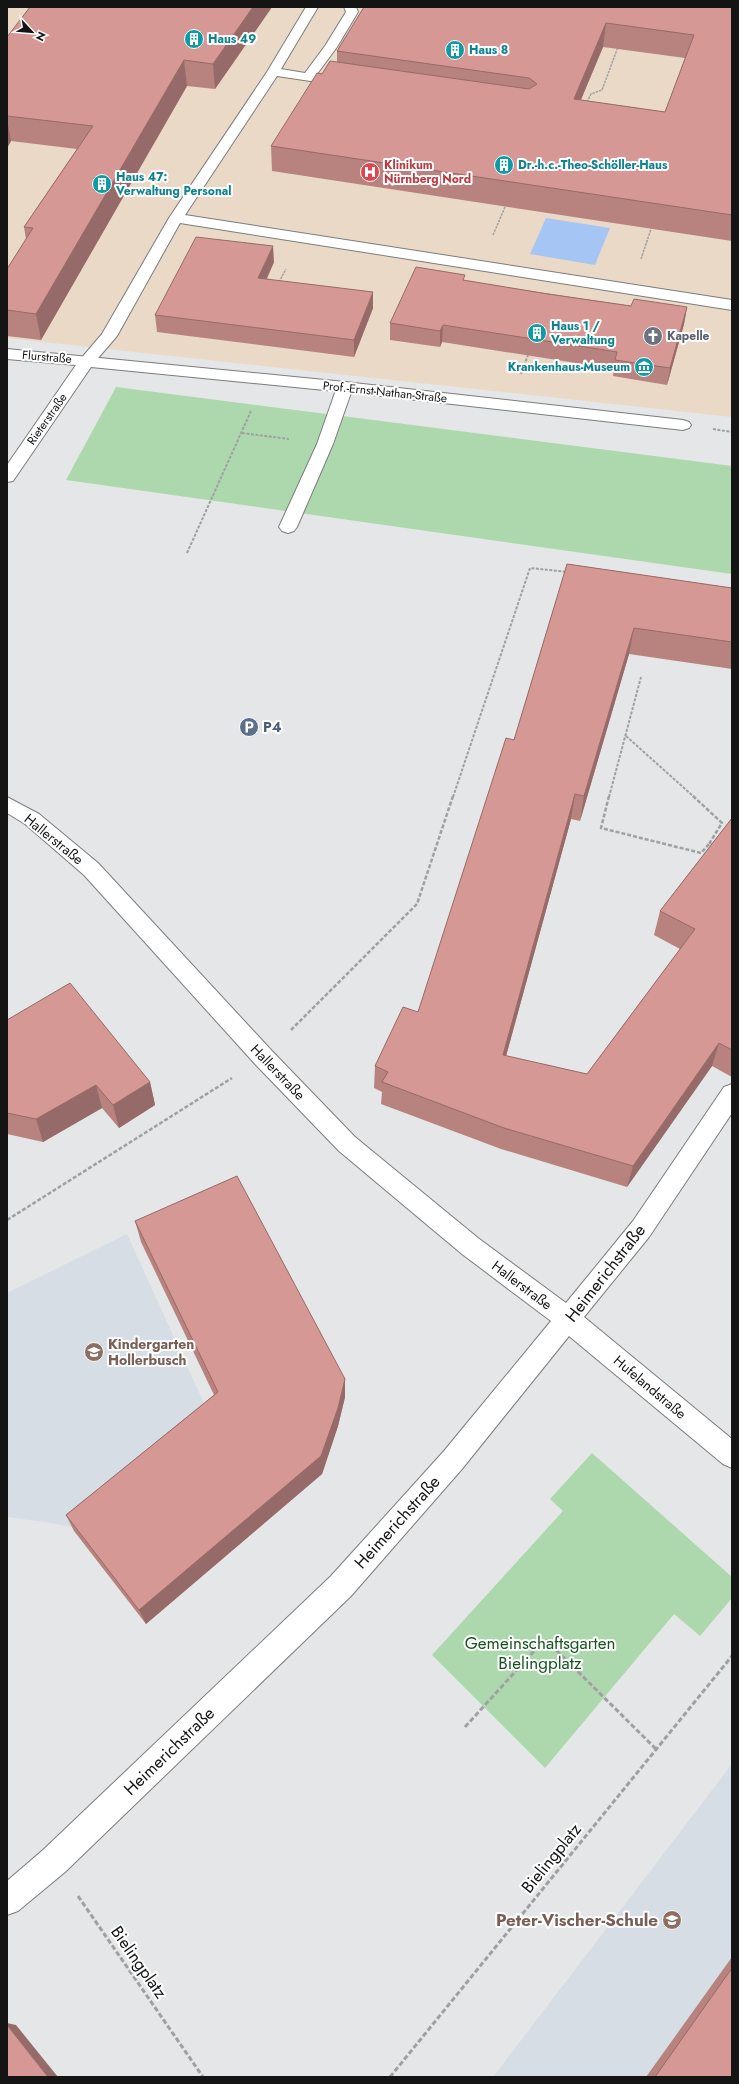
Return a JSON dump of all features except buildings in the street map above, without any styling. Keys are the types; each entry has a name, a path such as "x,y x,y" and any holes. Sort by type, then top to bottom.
{"street":[{"name":"Rieterstraße","path":"7,477 87,361 109,336 176,218 273,72 312,7"},
{"path":"308,77 331,47 352,12 350,7"},
{"path":"273,72 355,84"},
{"path":"176,218 732,305"},
{"name":"Flurstraße","path":"7,354 87,361"},
{"name":"Prof.-Ernst-Nathan-Straße","path":"87,361 344,387 683,425"},
{"path":"288,526 325,444 344,387"},
{"name":"Hallerstraße","path":"7,804 32,819 91,869 264,1058 347,1144 470,1246 569,1320"},
{"name":"Heimerichstraße","path":"7,1900 54,1861 341,1586 453,1460 569,1320 641,1229 732,1094"},
{"name":"Hufelandstraße","path":"569,1320 732,1455"}],"path":[{"path":"584,108 591,94 602,90 618,46"},
{"path":"276,286 286,267"},
{"path":"187,552 242,433 264,380"},
{"path":"242,433 325,444"},
{"path":"7,1220 264,1058 417,904 530,568 573,572"},
{"path":"626,736 722,823 702,853 601,828 641,677"},
{"path":"709,844 715,846"},
{"path":"465,1728 545,1639 656,1749"},
{"name":"Bielingplatz","path":"390,2077 732,1656"},
{"name":"Bielingplatz","path":"54,1861 203,2077"}],"shaded area":[{"name":"Klinikum Nürnberg Nord","path":"7,7 732,7 732,417 7,338"},
{"name":"Kindergarten Hollerbusch","path":"127,1234 207,1410 208,1557 52,1523 7,1517 7,1293"},
{"name":"Peter-Vischer-Schule","path":"732,1764 732,2077 493,2077"}],"green space":[{"path":"116,387 732,466 732,574 66,480"},
{"name":"Gemeinschaftsgarten Bielingplatz","path":"592,1453 732,1577 732,1598 700,1636 674,1614 545,1768 432,1655 563,1511 550,1499"}],"water":[{"path":"546,218 610,228 595,265 530,254"}],"place":[{"name":"Haus 49","path":"194,39"},
{"name":"Haus 8","path":"455,50"},
{"name":"Dr.-h.c.-Theo-Schöller-Haus","path":"504,165"},
{"name":"Klinikum Nürnberg Nord","path":"370,172"},
{"name":"Haus 47: Verwaltung Personal","path":"102,184"},
{"name":"Haus 1 / Verwaltung","path":"537,333"},
{"name":"Kapelle","path":"653,336"},
{"name":"Krankenhaus-Museum","path":"644,367"},
{"name":"P4","path":"249,727"},
{"name":"Kindergarten Hollerbusch","path":"94,1352"},
{"name":"Peter-Vischer-Schule","path":"672,1920"}]}
